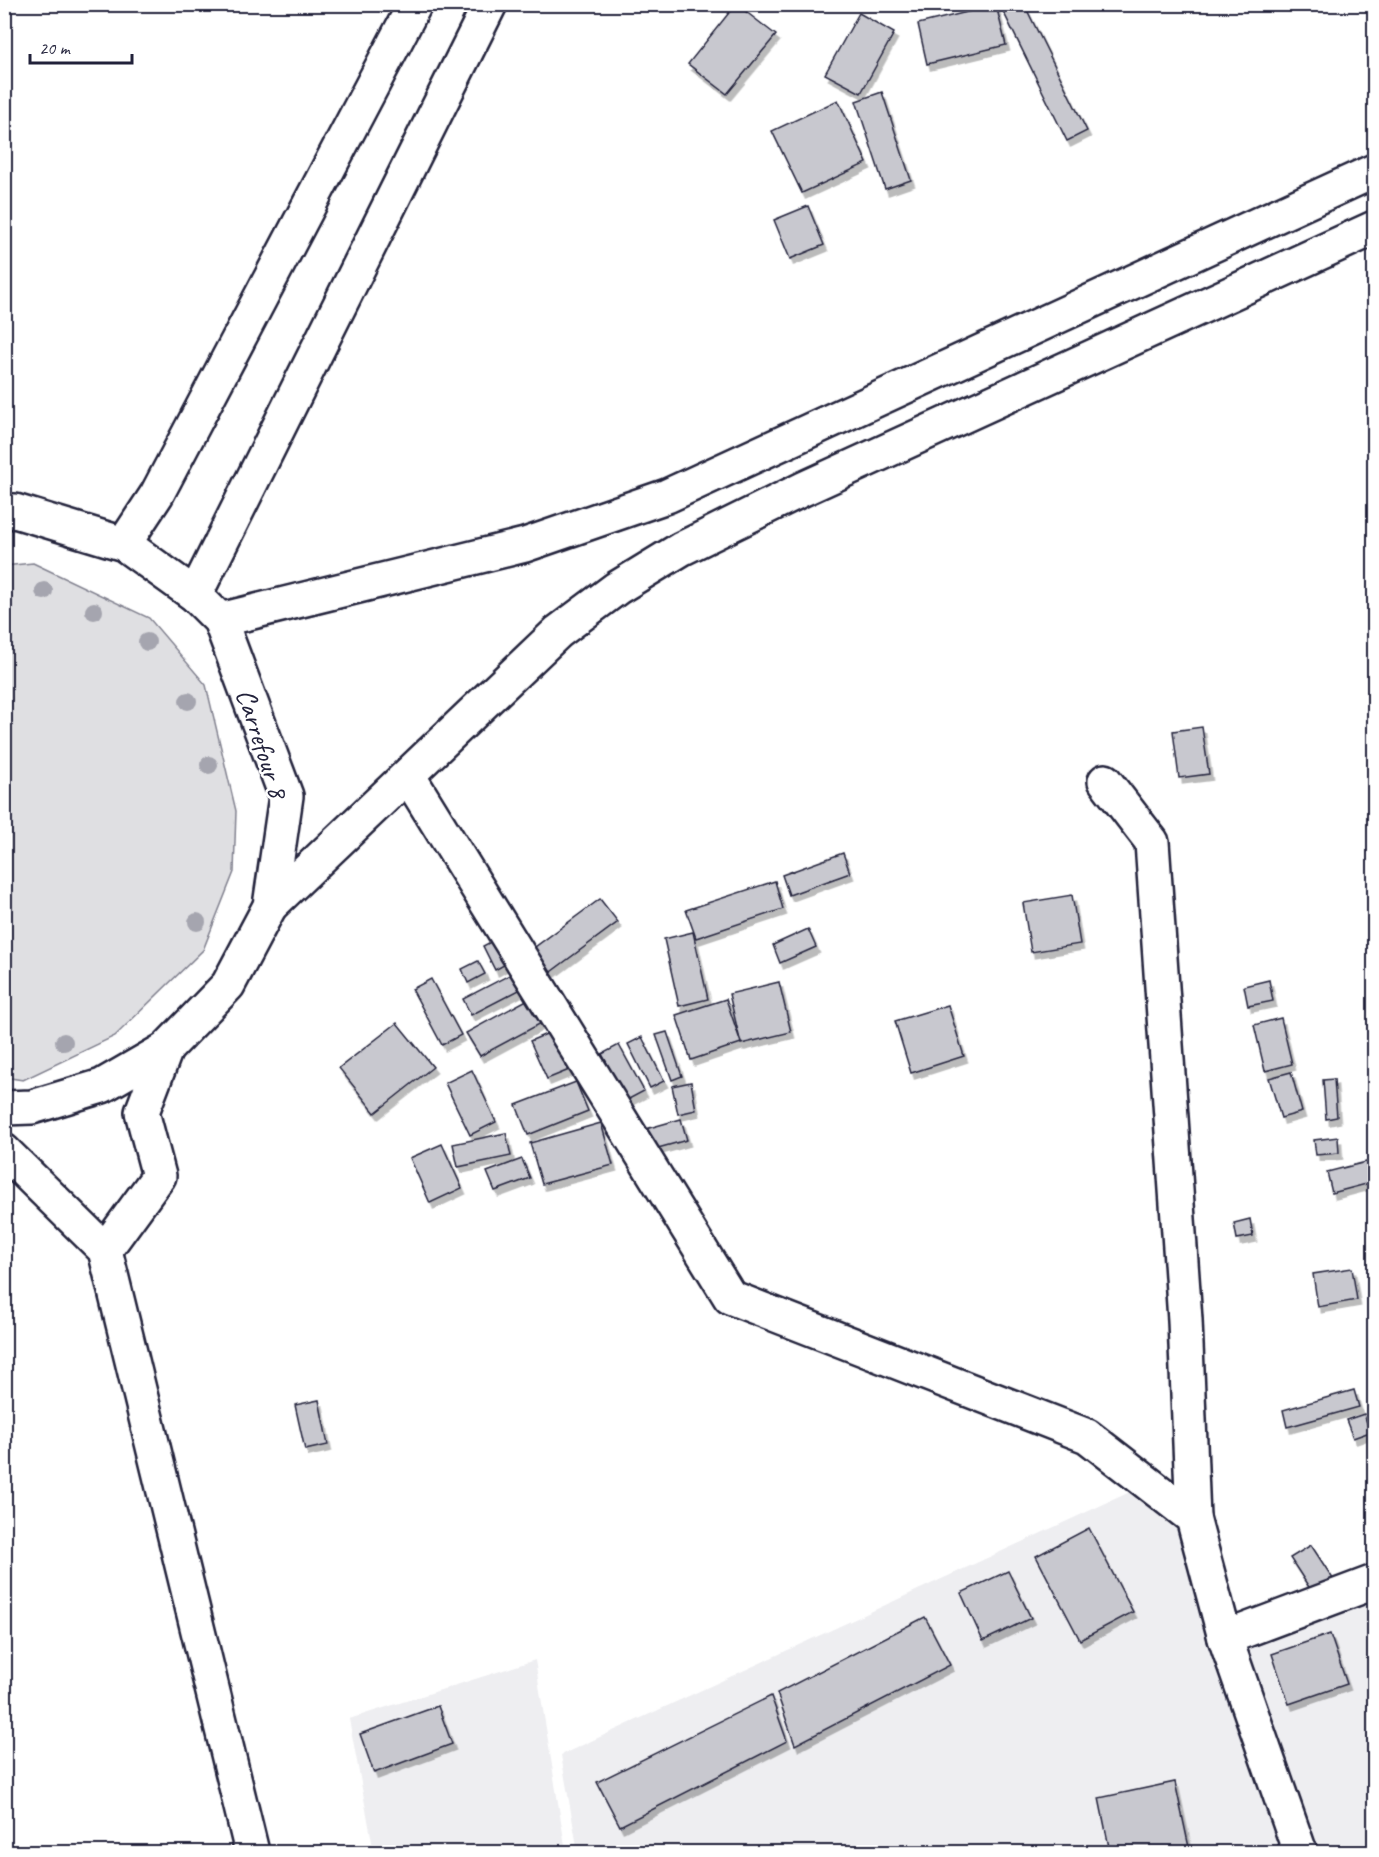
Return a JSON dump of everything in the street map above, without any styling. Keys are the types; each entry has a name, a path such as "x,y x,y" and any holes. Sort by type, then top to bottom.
{"street":[{"path":"124,544 157,494 415,4"},
{"path":"195,595 490,4"},
{"path":"220,620 525,545 667,496 1374,171"},
{"path":"270,906 409,777 558,632 617,588 681,549 814,484 1374,228"},
{"name":"Carrefour 8","path":"4,512 15,511 124,544 195,595 220,620 286,796 270,906 228,985 166,1049 102,1086 32,1107 4,1108"},
{"path":"409,777 730,1297 1087,1436 1193,1518"},
{"path":"1105,781 1152,842 1185,1320 1193,1518 1225,1638 1300,1852"},
{"path":"105,1250 159,1176 142,1112 166,1049"},
{"path":"4,1151 105,1250 252,1852"},
{"path":"1225,1638 1374,1582"}],"shaded area":[{"path":"33,563 149,618 206,685 236,811 234,872 203,950 115,1036 23,1080 4,1077 4,566"},
{"path":"1158,1479 1292,1852 578,1852 561,1755"},
{"path":"1374,1595 1374,1852 1311,1852 1240,1648"},
{"path":"535,1660 566,1852 374,1852 349,1719"}],"building":[{"path":"736,4 776,35 727,94 688,64"},
{"path":"1017,4 1024,4 1087,131 1067,141 1003,11"},
{"path":"996,5 1006,45 927,64 918,24"},
{"path":"859,13 894,33 861,93 825,74"},
{"path":"882,92 911,180 885,189 856,101"},
{"path":"838,100 867,163 802,193 772,131"},
{"path":"808,206 824,245 790,259 774,220"},
{"path":"1202,727 1209,774 1179,778 1173,731"},
{"path":"843,853 850,873 789,895 782,875"},
{"path":"775,881 783,909 696,938 686,910"},
{"path":"1072,895 1080,944 1031,952 1023,903"},
{"path":"600,899 618,922 548,974 531,950"},
{"path":"808,929 816,947 780,963 773,945"},
{"path":"693,932 708,999 679,1006 664,939"},
{"path":"500,937 513,960 495,970 483,946"},
{"path":"478,961 485,974 468,983 462,969"},
{"path":"517,971 525,987 471,1015 463,999"},
{"path":"431,979 461,1035 442,1045 412,989"},
{"path":"1269,980 1273,1001 1248,1006 1244,986"},
{"path":"779,982 791,1032 741,1044 729,994"},
{"path":"534,996 547,1020 480,1056 466,1033"},
{"path":"726,999 741,1043 691,1060 676,1015"},
{"path":"948,1005 964,1056 911,1073 895,1021"},
{"path":"1281,1018 1292,1064 1265,1071 1254,1025"},
{"path":"397,1023 433,1067 375,1113 339,1068"},
{"path":"558,1029 574,1068 547,1079 530,1041"},
{"path":"667,1032 682,1076 672,1080 656,1035"},
{"path":"642,1037 664,1081 650,1088 628,1044"},
{"path":"619,1045 644,1091 627,1100 602,1054"},
{"path":"472,1070 496,1122 470,1135 445,1083"},
{"path":"1291,1072 1302,1112 1281,1118 1269,1078"},
{"path":"1334,1079 1337,1117 1326,1119 1323,1080"},
{"path":"576,1082 588,1111 528,1135 516,1105"},
{"path":"691,1082 696,1110 678,1114 672,1086"},
{"path":"681,1119 687,1140 647,1151 642,1130"},
{"path":"601,1123 613,1165 542,1184 530,1143"},
{"path":"506,1133 511,1156 458,1167 453,1144"},
{"path":"1338,1137 1339,1153 1316,1155 1314,1140"},
{"path":"442,1144 462,1188 430,1203 410,1158"},
{"path":"522,1159 530,1178 495,1191 487,1172"},
{"path":"1374,1160 1374,1182 1332,1193 1327,1172"},
{"path":"1250,1219 1253,1236 1237,1239 1234,1223"},
{"path":"1352,1268 1357,1300 1318,1307 1313,1274"},
{"path":"1354,1390 1359,1407 1287,1427 1283,1410"},
{"path":"319,1400 328,1445 305,1450 295,1405"},
{"path":"1364,1414 1370,1432 1353,1438 1346,1420"},
{"path":"1089,1528 1133,1612 1080,1640 1036,1556"},
{"path":"1311,1545 1337,1585 1316,1598 1290,1558"},
{"path":"1008,1571 1031,1618 983,1641 961,1593"},
{"path":"925,1617 950,1665 795,1745 777,1693"},
{"path":"1330,1634 1347,1684 1289,1704 1272,1654"},
{"path":"771,1696 787,1741 620,1826 597,1782"},
{"path":"438,1706 452,1744 374,1773 360,1734"},
{"path":"1175,1782 1190,1852 1110,1852 1099,1798"}]}
